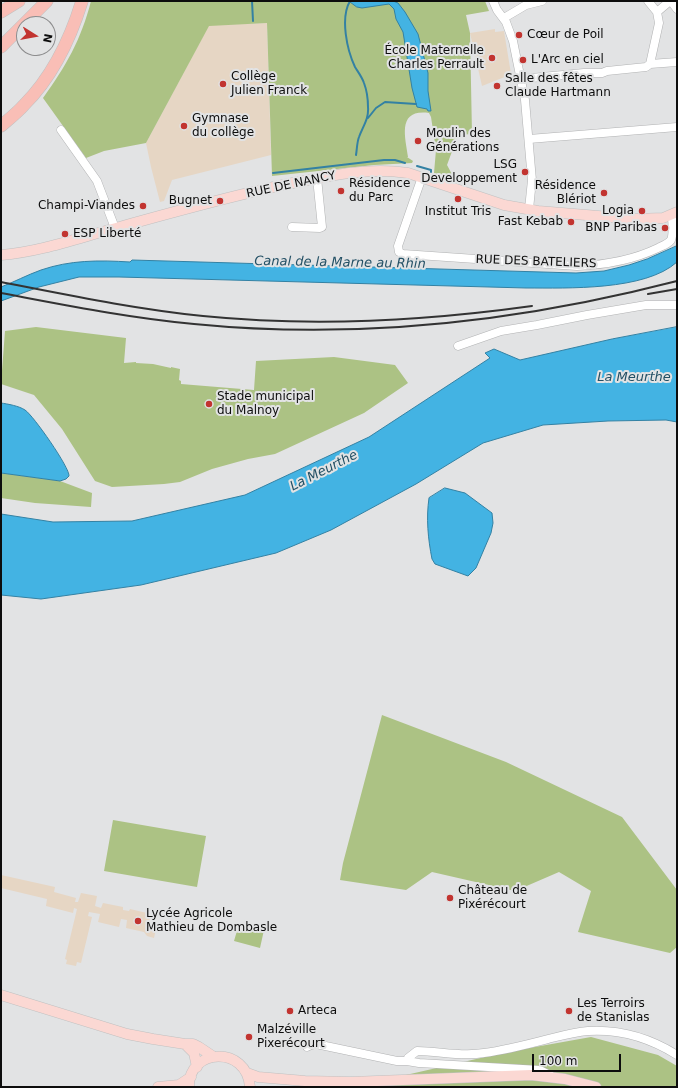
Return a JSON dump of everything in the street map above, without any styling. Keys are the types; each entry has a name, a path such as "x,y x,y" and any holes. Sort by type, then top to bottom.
{"highway":[{"path":"1,12 19,1"},
{"path":"32,16 47,1"},
{"path":"1,126 24,106 48,76 68,41 82,1"},
{"path":"1,47 16,32"}],"main road":[{"name":"RUE DE NANCY","path":"1,255 19,253 220,200 317,178 349,173 381,171 395,171 422,177 499,203 529,209 623,218 661,218 674,214"},
{"path":"1,995 116,1031 143,1037 193,1044 199,1046 214,1057"},
{"path":"185,1044 194,1054 197,1067"},
{"path":"158,1087 179,1085 190,1082 197,1067 202,1062 220,1056 233,1059 239,1063 247,1073 250,1087"},
{"path":"247,1073 258,1077 294,1084 521,1075 554,1078 596,1087"},
{"path":"330,1087 351,1082"}],"street":[{"path":"493,1 497,10 504,18 512,36 525,100 532,180 529,209"},
{"path":"504,18 526,5 542,1"},
{"path":"648,1 658,12 659,23 650,64"},
{"path":"658,12 670,1 677,9"},
{"path":"521,79 584,73 602,73 607,71 646,67 650,64 677,62"},
{"path":"529,139 677,127"},
{"path":"61,130 97,181 115,228"},
{"name":"RUE DES BATELIERS","path":"422,177 398,246 399,252 403,254 421,257 577,266 603,264 626,259 652,250 668,242 671,239 674,214"},
{"path":"292,227 320,228 322,226 317,178"},
{"path":"458,346 501,331 646,305 677,305"},
{"path":"407,1060 417,1051 475,1055 576,1032 595,1030 638,1036 662,1046 677,1055"},
{"path":"307,1047 316,1044 397,1061 407,1060 426,1063 540,1070 554,1078"}],"shaded area":[{"name":"Collège Julien Franck","path":"267,23 271,155 172,180 164,201 160,202 146,143 209,25"},
{"name":"École Maternelle Charles Perrault","path":"495,29 495,32 504,31 512,80 511,81 507,76 482,86 470,33"},
{"name":"Lycée Agricole Mathieu de Dombasle","path":"1,875 55,887 54,892 76,898 75,902 78,902 81,893 97,896 95,906 101,908 103,903 123,907 123,910 129,911 130,909 151,914 149,922 157,924 154,938 147,936 144,932 126,928 127,920 121,919 119,927 98,922 100,914 89,912 88,916 92,917 81,963 77,962 76,966 66,964 67,960 65,959 77,909 74,908 73,913 46,906 47,899 1,888"}],"green space":[{"path":"91,1 485,1 489,11 466,15 470,33 472,134 458,135 447,165 455,180 434,173 436,150 431,117 429,113 412,115 405,126 407,157 413,161 412,163 374,165 272,176 267,23 209,26 146,143 104,151 86,158 43,98 66,64 72,52 83,28"},
{"name":"Stade municipal du Malnoy","path":"36,327 126,338 124,363 136,362 180,369 179,380 181,381 181,384 254,390 256,361 334,357 395,365 408,383 364,413 275,454 248,459 212,469 180,482 112,487 95,481 62,429 34,395 1,384 5,331"},
{"path":"1,473 60,481 92,493 91,507 35,503 1,498"},
{"path":"382,715 506,762 622,817 677,890 677,947 670,953 578,932 591,891 559,872 515,891 432,872 406,890 340,880 343,863"},
{"path":"113,820 206,836 197,887 104,871"},
{"path":"239,924 264,930 260,948 234,941"},
{"path":"591,1037 658,1055 677,1066 677,1087 353,1087 507,1052"}],"water":[{"path":"349,1 393,1 398,3 405,12 418,34 428,73 428,91 431,111 417,107 412,88 403,32 396,19 394,9 389,4 362,8 357,7"},
{"path":"677,246 677,262 663,271 646,278 605,286 526,288 79,277 39,287 1,301 1,287 41,270 63,264 85,262 130,262 132,260 576,273 604,271 629,265"},
{"name":"La Meurthe","path":"677,327 677,422 666,420 608,421 543,425 483,443 416,484 331,530 276,553 141,585 41,599 1,595 1,514 53,522 132,521 245,495 369,437 490,358 485,353 494,349 520,360 612,339"},
{"path":"1,403 20,407 25,410 35,421 64,463 69,476 66,479 60,481 1,473"},
{"path":"445,488 465,493 492,513 493,523 491,533 476,568 468,576 435,564 432,559 428,528 429,498"}],"waterway":[{"path":"252,1 253,21"},
{"path":"350,1 345,16 347,43 352,60 365,86 368,104 368,115 358,139 356,155"},
{"path":"368,118 376,108 385,102 416,104"},
{"path":"273,173 384,160 395,160 405,163"},
{"path":"417,166 431,170 431,172"}],"railway":[{"path":"1,293 97,311 194,324 316,330 437,324 497,317 558,307 677,281"},
{"path":"1,282 152,310 203,316 285,321 327,322 409,319 532,306"},
{"path":"648,294 677,289"}],"place":[{"name":"Cœur de Poil","path":"519,35"},
{"name":"École Maternelle Charles Perrault","path":"492,58"},
{"name":"L'Arc en ciel","path":"523,60"},
{"name":"Collège Julien Franck","path":"223,84"},
{"name":"Salle des fêtes Claude Hartmann","path":"497,86"},
{"name":"Gymnase du collège","path":"184,126"},
{"name":"Moulin des Générations","path":"418,141"},
{"name":"LSG Developpement","path":"525,172"},
{"name":"Résidence du Parc","path":"341,191"},
{"name":"Résidence Blériot","path":"604,193"},
{"name":"Institut Tris","path":"458,199"},
{"name":"Bugnet","path":"220,201"},
{"name":"Champi-Viandes","path":"143,206"},
{"name":"Logia","path":"642,211"},
{"name":"Fast Kebab","path":"571,222"},
{"name":"BNP Paribas","path":"665,228"},
{"name":"ESP Liberté","path":"65,234"},
{"name":"Stade municipal du Malnoy","path":"209,404"},
{"name":"Château de Pixérécourt","path":"450,898"},
{"name":"Lycée Agricole Mathieu de Dombasle","path":"138,921"},
{"name":"Arteca","path":"290,1011"},
{"name":"Les Terroirs de Stanislas","path":"569,1011"},
{"name":"Malzéville Pixerécourt","path":"249,1037"}],"water label":[{"name":"Canal de la Marne au Rhin","path":"340,263"}]}
